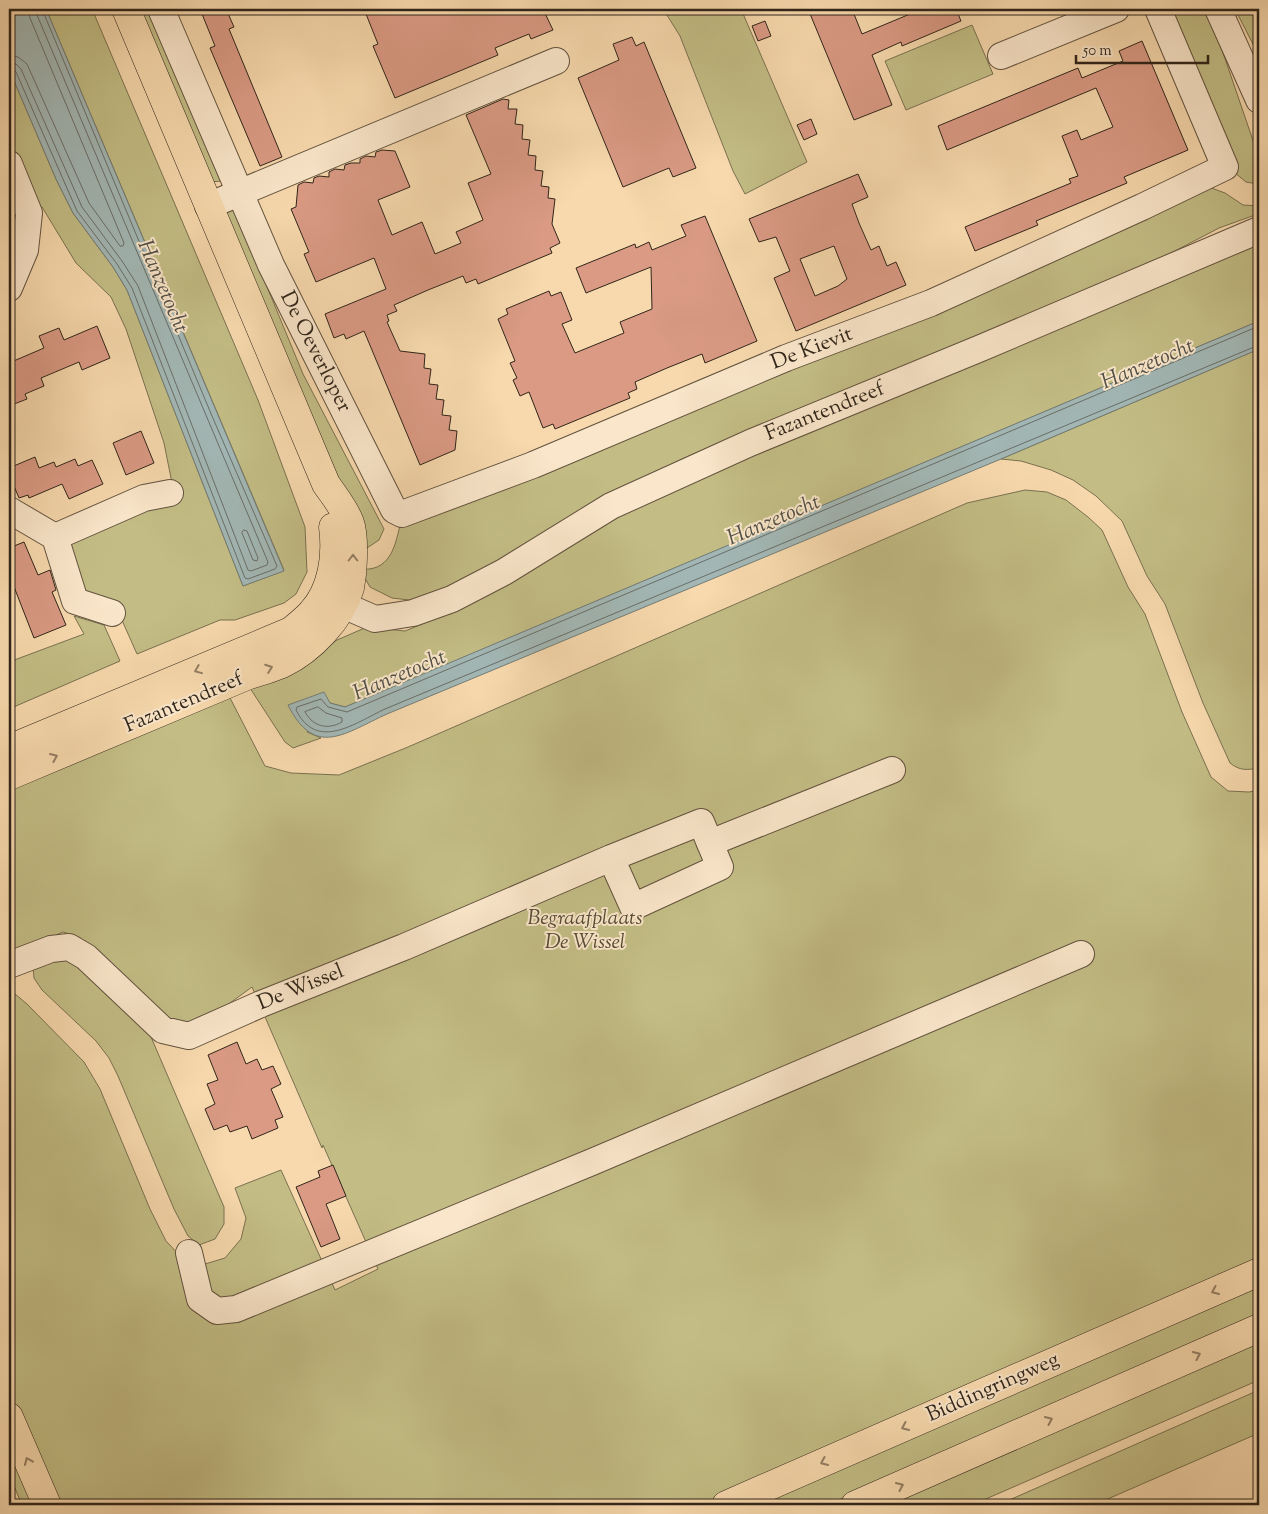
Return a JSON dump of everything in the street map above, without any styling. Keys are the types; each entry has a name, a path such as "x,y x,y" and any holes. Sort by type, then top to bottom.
{"main road":[{"name":"De Oeverloper","path":"126,9 326,484 335,541 334,562 339,595"},
{"name":"Fazantendreef","path":"9,749 241,653 291,630 312,612 339,595"},
{"name":"Fazantendreef","path":"9,776 283,663 310,645 333,620 339,595"},
{"name":"Biddingringweg","path":"726,1505 1259,1272"},
{"path":"855,1505 1259,1328"},
{"path":"9,1417 47,1505"}],"street":[{"name":"De Oeverloper","path":"161,9 271,266 394,510"},
{"path":"1001,56 1116,9"},
{"name":"De Kievit","path":"394,510 402,514 533,465 786,358 931,302 1142,208 1225,167 1158,9"},
{"path":"1218,9 1259,100"},
{"path":"208,206 556,61"},
{"path":"9,164 29,212 25,250 9,288"},
{"name":"Fazantendreef","path":"339,595 375,618 413,613 452,599 504,572 611,506 750,443 972,352 1259,230"},
{"path":"55,537 144,498 170,493"},
{"path":"9,510 55,537 75,601 112,613"},
{"path":"710,843 892,770"},
{"name":"De Wissel","path":"9,965 51,949 69,947 86,957 163,1030 189,1036 276,998 404,947 611,858 701,822 720,867 633,907 611,858"},
{"path":"189,1253 200,1299 218,1311 236,1309 583,1166 1081,954"}],"green space":[{"path":"46,9 92,9 258,400 305,527 307,572 296,594 284,603 235,620 220,620 137,654 117,609 82,600 67,551 74,537 174,493 164,443 126,329 111,297 76,263 42,207 32,210 9,145 9,69 56,179 73,213 113,267 127,290 243,586 284,570"},
{"path":"136,9 153,9 223,181 209,182"},
{"path":"673,9 741,9 807,162 745,194 733,171 680,36 665,12"},
{"path":"1167,9 1208,9 1259,158 1258,184 1246,182 1234,172"},
{"path":"1235,9 1259,9 1259,56"},
{"path":"972,25 993,74 906,110 885,61"},
{"path":"1206,186 1225,193 1243,205 1259,206 1259,210 1255,215 1219,228 1150,264 682,459 629,486 555,532 425,599 392,598 370,587 360,569 378,567 389,557 396,542 400,525"},
{"path":"234,207 303,374 384,529 379,540 367,548 223,215"},
{"path":"1259,243 1259,321 375,695 345,707 330,703 307,732 321,738 293,748 285,742 248,685 307,660 337,640 367,627 405,631 449,613 626,511 725,466"},
{"path":"1259,349 1259,768 1240,769 1230,763 1203,703 1165,604 1147,576 1122,521 1096,496 1073,480 1051,470 1021,461 1001,459"},
{"name":"Begraafplaats De Wissel","path":"1025,490 1047,492 1066,500 1102,530 1128,587 1145,614 1182,712 1211,777 1228,791 1249,792 1259,790 1259,1263 703,1505 57,1505 9,1391 9,989 27,1004 84,1062 100,1089 150,1209 166,1241 182,1258 205,1264 225,1258 241,1239 246,1218 235,1188 281,1170 335,1290 378,1269 323,1145 322,1148 252,987 201,1024 182,1025 170,1020 79,937 63,932 9,955 9,787 228,694 265,766 291,773 339,775 408,747 967,503"},
{"path":"74,616 104,625 120,661 9,709 9,662 84,634"},
{"path":"64,954 145,1023 224,1207 224,1224 215,1239 199,1245 188,1236 174,1209 109,1058 96,1041 42,990 34,978 33,967"},
{"path":"1259,1282 1259,1315 827,1505 745,1505"},
{"path":"1259,1336 1259,1380 972,1505 875,1505"},
{"path":"1259,1390 1259,1433 1094,1505 998,1505"},
{"path":"9,1435 39,1505 22,1505 9,1474"}],"water":[{"name":"Hanzetocht","path":"9,9 46,9 284,571 243,586 127,290 113,267 73,213 56,179 9,69"},
{"path":"1259,321 1259,349 1001,459 387,714 344,734 320,737 309,732 298,722 288,705 324,692 330,703 345,707"}],"building":[{"path":"200,9 226,9 234,27 229,29 282,157 260,166 210,48 215,46"},
{"path":"364,9 543,9 553,30 531,39 529,34 495,48 498,55 395,98 373,46 378,44"},
{"path":"808,9 852,9 862,34 922,9 956,9 961,21 902,46 901,42 872,55 892,105 854,120"},
{"path":"765,21 771,36 758,41 752,26"},
{"path":"632,37 636,46 644,42 696,168 673,177 669,168 623,187 578,78 619,60 613,44"},
{"path":"1142,41 1188,150 1124,177 1127,183 1036,221 1038,225 975,251 965,227 1071,183 1069,179 1078,176 1062,136 1077,130 1081,140 1113,127 1096,88 947,150 938,126 1078,68 1082,78 1123,61 1119,51"},
{"path":"503,99 509,100 508,109 517,109 515,124 523,125 522,139 530,140 528,155 536,156 535,170 543,171 541,186 549,187 548,198 555,199 552,224 560,243 550,248 552,253 478,284 476,279 466,283 463,276 428,290 394,305 397,311 387,315 389,321 387,322 400,351 425,354 424,368 431,369 429,384 438,385 436,399 444,400 442,415 451,416 449,430 457,431 455,450 420,465 364,331 346,339 344,334 334,338 325,314 386,289 374,258 316,282 304,254 309,252 291,209 296,207 298,185 304,182 313,183 314,178 319,176 329,177 329,172 335,169 344,170 345,165 360,163 360,159 366,156 375,157 376,152 382,150 395,151 410,187 378,200 392,235 422,222 435,254 461,243 456,232 483,220 468,183 491,174 466,115"},
{"path":"811,119 817,134 804,140 797,125"},
{"path":"858,174 868,197 852,204 859,223 871,250 879,246 887,266 896,262 906,285 796,331 774,278 790,271 776,237 759,242 749,219","holes":["834,246 847,279 838,286 815,296 800,259"]},
{"path":"705,216 757,341 705,363 702,354 667,368 635,382 637,389 628,393 630,398 555,429 553,424 543,428 529,392 520,396 513,380 517,378 510,363 515,361 498,319 508,314 506,309 549,291 551,296 561,292 572,320 562,324 575,353 624,333 620,322 652,309 651,267 586,293 576,268 635,244 636,248 649,242 652,250 686,236 681,225"},
{"path":"97,326 110,358 82,370 79,362 41,378 44,386 25,394 27,399 9,406 9,363 44,348 39,336 59,328 64,340"},
{"path":"141,431 154,463 126,475 113,443"},
{"path":"35,457 39,468 54,462 56,467 75,459 78,466 92,460 103,484 69,499 62,484 29,498 28,495 19,498 9,474 9,468"},
{"path":"24,542 38,575 50,570 56,590 52,592 66,625 34,638 9,574 9,548"},
{"path":"237,1042 246,1064 257,1059 262,1070 273,1066 281,1084 271,1089 283,1117 275,1120 278,1128 252,1139 247,1126 230,1132 227,1125 214,1130 205,1109 215,1104 207,1084 218,1080 208,1055"},
{"path":"333,1165 346,1196 326,1204 340,1239 321,1247 296,1187 320,1177 318,1171"}]}
